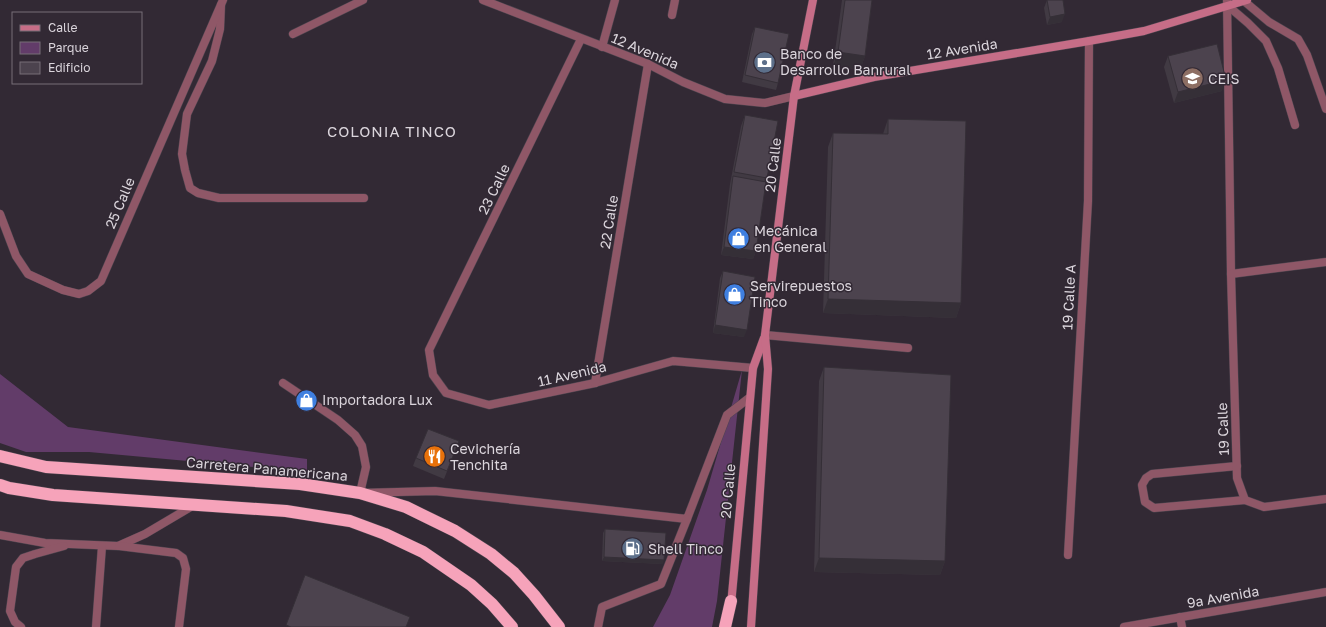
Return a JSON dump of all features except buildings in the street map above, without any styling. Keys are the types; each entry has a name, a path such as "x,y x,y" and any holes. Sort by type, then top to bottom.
{"highway":[{"name":"Carretera Panamericana","path":"0,456 46,467 300,484 360,493 406,507 455,531 491,554 514,573 534,595 559,627"},
{"path":"0,485 9,488 53,495 286,511 350,521 385,534 423,552 471,585 492,604 512,627"},
{"path":"725,627 731,601"}],"main road":[{"name":"20 Calle","path":"751,627 768,369 765,335 794,96 813,0"},
{"name":"12 Avenida","path":"794,96 874,77 1144,31 1227,3 1246,0"},
{"name":"20 Calle","path":"730,627 749,398 753,368 765,335"}],"street":[{"path":"294,34 363,0"},
{"name":"12 Avenida","path":"483,0 648,64 683,82 725,99 765,103 794,96"},
{"path":"602,47 614,0"},
{"path":"672,15 675,0"},
{"path":"1246,0 1269,22 1298,39 1307,55 1326,109"},
{"path":"222,1 220,29 212,61 187,114 182,154 190,188 198,193 219,198 364,198"},
{"name":"25 Calle","path":"0,214 16,256 28,274 63,290 79,294 88,291 101,281 222,1"},
{"path":"1227,3 1266,41 1278,68 1295,125"},
{"name":"19 Calle","path":"1227,3 1231,274 1237,478 1245,500"},
{"name":"23 Calle","path":"429,350 581,39"},
{"name":"19 Calle A","path":"1068,555 1088,201 1089,41"},
{"name":"22 Calle","path":"595,383 648,64"},
{"path":"1231,274 1326,262"},
{"path":"765,335 908,348"},
{"name":"11 Avenida","path":"429,350 433,375 446,393 489,405 595,383 673,361 753,368"},
{"path":"283,383 338,420 355,435 362,446 366,467 360,493 435,491 687,519"},
{"path":"598,627 602,607 660,584 687,519 726,415 749,398"},
{"path":"1237,466 1152,474 1146,478 1142,485 1146,502 1154,508 1245,500 1264,507 1326,499"},
{"path":"118,546 145,534 195,504"},
{"path":"0,534 45,543 118,546 176,553 183,558 186,568 179,627"},
{"path":"22,627 15,622 10,611 16,567 23,558 72,544"},
{"path":"96,627 102,546"},
{"name":"9a Avenida","path":"1124,627 1326,592"},
{"path":"1180,617 1182,627"}],"green space":[{"path":"742,370 717,601 712,627 653,627 670,595 707,490"},
{"path":"0,374 68,427 307,459 307,472 89,452 26,452 0,443"}],"place":[{"name":"Banco de Desarrollo Banrural","path":"764,62"},
{"name":"CEIS","path":"1193,79"},
{"name":"Mecánica en General","path":"739,239"},
{"name":"Servirepuestos Tinco","path":"734,294"},
{"name":"Importadora Lux","path":"306,400"},
{"name":"Cevichería Tenchita","path":"435,457"},
{"name":"Shell Tinco","path":"633,549"}],"district":[{"name":"COLONIA TINCO","path":"392,132"}]}
